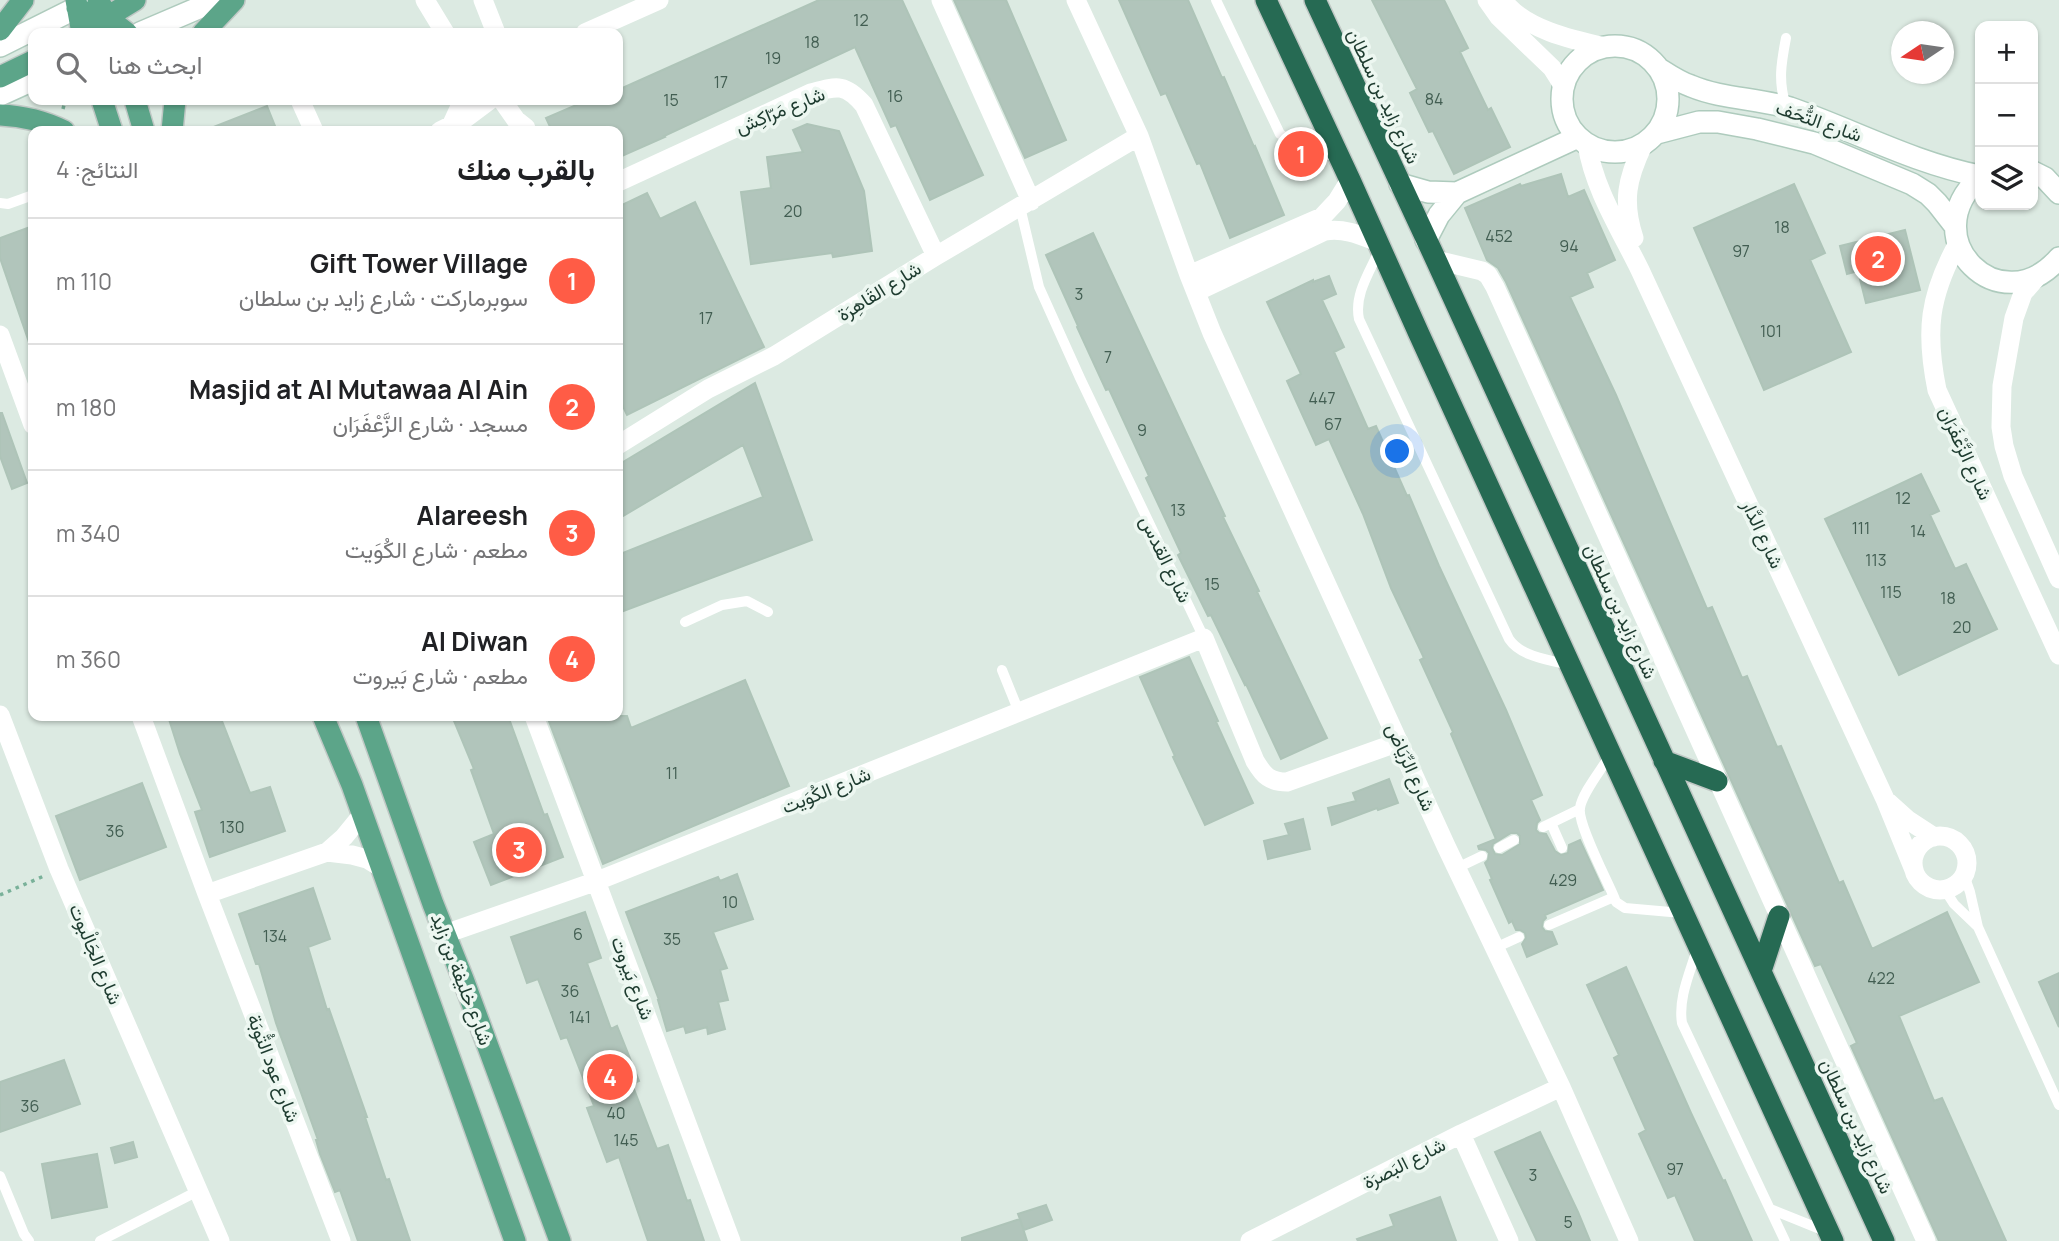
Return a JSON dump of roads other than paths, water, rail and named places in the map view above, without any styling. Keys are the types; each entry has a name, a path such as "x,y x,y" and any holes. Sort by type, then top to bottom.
{"highway":[{"path":"1266,0 1832,1238"},
{"name":"شارع زايد بن سلطان","path":"1315,0 1884,1241"},
{"path":"1664,761 1717,781"},
{"path":"1761,971 1779,916"}],"main road":[{"path":"0,30 23,0"},
{"path":"208,28 234,0"},
{"path":"102,14 123,28"},
{"path":"0,77 28,63"},
{"path":"104,105 110,126"},
{"path":"136,105 143,126"},
{"path":"150,105 156,126"},
{"path":"172,126 175,105"},
{"path":"0,115 37,120 52,126"},
{"name":"شارع خليفة بن زايد","path":"325,721 362,815 515,1241"},
{"name":"شارع خليفة بن زايد","path":"368,721 560,1241"}],"street":[{"path":"152,28 217,0"},
{"path":"425,0 442,28"},
{"path":"483,0 494,28"},
{"path":"596,28 659,0"},
{"path":"940,0 1026,204"},
{"name":"شارع الرِّيَاض","path":"1076,0 1139,136 1217,345 1629,1241"},
{"path":"1486,0 1499,17 1552,68 1564,87"},
{"path":"1503,0 1525,19 1549,31 1571,40 1635,50 1648,57 1658,68 1666,83 1669,100 1665,118 1650,139 1621,152 1598,149 1583,140 1570,126 1564,114 1564,87 1569,73 1591,52 1605,47"},
{"path":"57,28 102,14"},
{"path":"0,46 28,37"},
{"name":"شارع التُّحَف","path":"1658,68 1693,88 1786,107 1939,166 1975,176"},
{"path":"0,95 28,82"},
{"name":"شارع مَرّاكِش","path":"623,180 810,93 841,88 853,92 864,105 936,256"},
{"path":"302,105 312,126"},
{"path":"446,126 460,105"},
{"path":"449,126 484,105"},
{"path":"505,105 523,126"},
{"path":"520,105 526,126"},
{"name":"شارع التُّحَف","path":"1650,139 1699,122 1718,122 1814,143 1912,184 1937,202 1956,234 1965,257 1976,270 1990,278 2022,282 2051,268"},
{"name":"شارع القَاهِرَة","path":"623,442 708,389 774,356 1139,136"},
{"name":"شارع الدَّار","path":"1640,270 1628,219 1627,200 1631,172 1650,139"},
{"path":"1399,184 1428,192 1457,193 1583,140"},
{"name":"شارع الدَّار","path":"1583,140 1597,184 1640,270 1885,799 1914,870"},
{"path":"2038,174 2059,193"},
{"path":"1192,284 1322,217 1337,201 1350,180"},
{"path":"1956,234 1958,207 1967,189 1975,182"},
{"path":"1426,240 1438,215 1457,193"},
{"path":"1192,284 1325,231 1349,231 1379,245"},
{"name":"شارع الزَّعْفَرَان","path":"1956,234 1931,316 1930,348 1937,390 2059,655"},
{"path":"1436,260 1482,271 1492,280 1926,1241"},
{"name":"شارع الزَّعْفَرَان","path":"2051,268 2023,293 2014,318 2002,386 2001,427 2013,476 2054,560 2059,579"},
{"path":"0,335 28,411"},
{"name":"شارع الكُوَيت","path":"445,934 597,881 1204,638"},
{"name":"شارع القدس","path":"1204,638 1255,761 1268,779 1287,782 1399,742"},
{"name":"شارع الجَالْبوت","path":"0,715 59,869 220,1241"},
{"name":"شارع عود التُّوبَة","path":"143,721 341,1241"},
{"name":"شارع بَيروت","path":"536,721 732,1241"},
{"name":"شارع الدَّار","path":"1885,799 1908,820 1934,837"},
{"path":"207,894 327,852 362,815"},
{"path":"1934,837 1952,839 1964,851 1966,859 1964,875 1959,882 1945,890 1928,888 1922,884 1914,870 1913,862 1919,846 1934,837"},
{"path":"327,852 367,859 380,867"},
{"name":"شارع البَصرَة","path":"1250,1241 1560,1087"},
{"path":"1461,1134 1509,1241"}],"lane":[{"path":"1216,0 1280,134 1303,147 1340,158"},
{"path":"1786,38 1780,76 1786,107"},
{"path":"0,203 8,204 28,197"},
{"name":"شارع القدس","path":"1026,204 1040,287 1080,378 1204,638"},
{"path":"1379,245 1358,297 1356,308 1359,319 1509,639 1514,647 1521,651 1570,666"},
{"path":"685,622 722,605 747,601 768,611"},
{"path":"1002,670 1019,712"},
{"path":"1610,755 1583,799 1580,809 1582,823 1616,902 1625,908 1683,913"},
{"path":"1562,848 1547,825 1580,809"},
{"path":"1499,848 1514,841"},
{"path":"1457,869 1482,856"},
{"path":"1964,875 1979,927 2059,1105"},
{"path":"1945,890 1954,904 1979,927"},
{"path":"1549,925 1585,903 1614,897"},
{"path":"1494,948 1519,937"},
{"path":"1699,945 1682,999 1682,1023 1785,1241"},
{"path":"0,1175 29,1241"},
{"path":"100,1241 198,1191"},
{"path":"1770,1209 1832,1238"}],"place":[{"name":"Gift Tower Village","path":"1301,154"},
{"name":"Masjid at Al Mutawaa Al Ain","path":"1878,259"},
{"name":"Alareesh","path":"519,850"},
{"name":"Al Diwan","path":"610,1077"}]}
